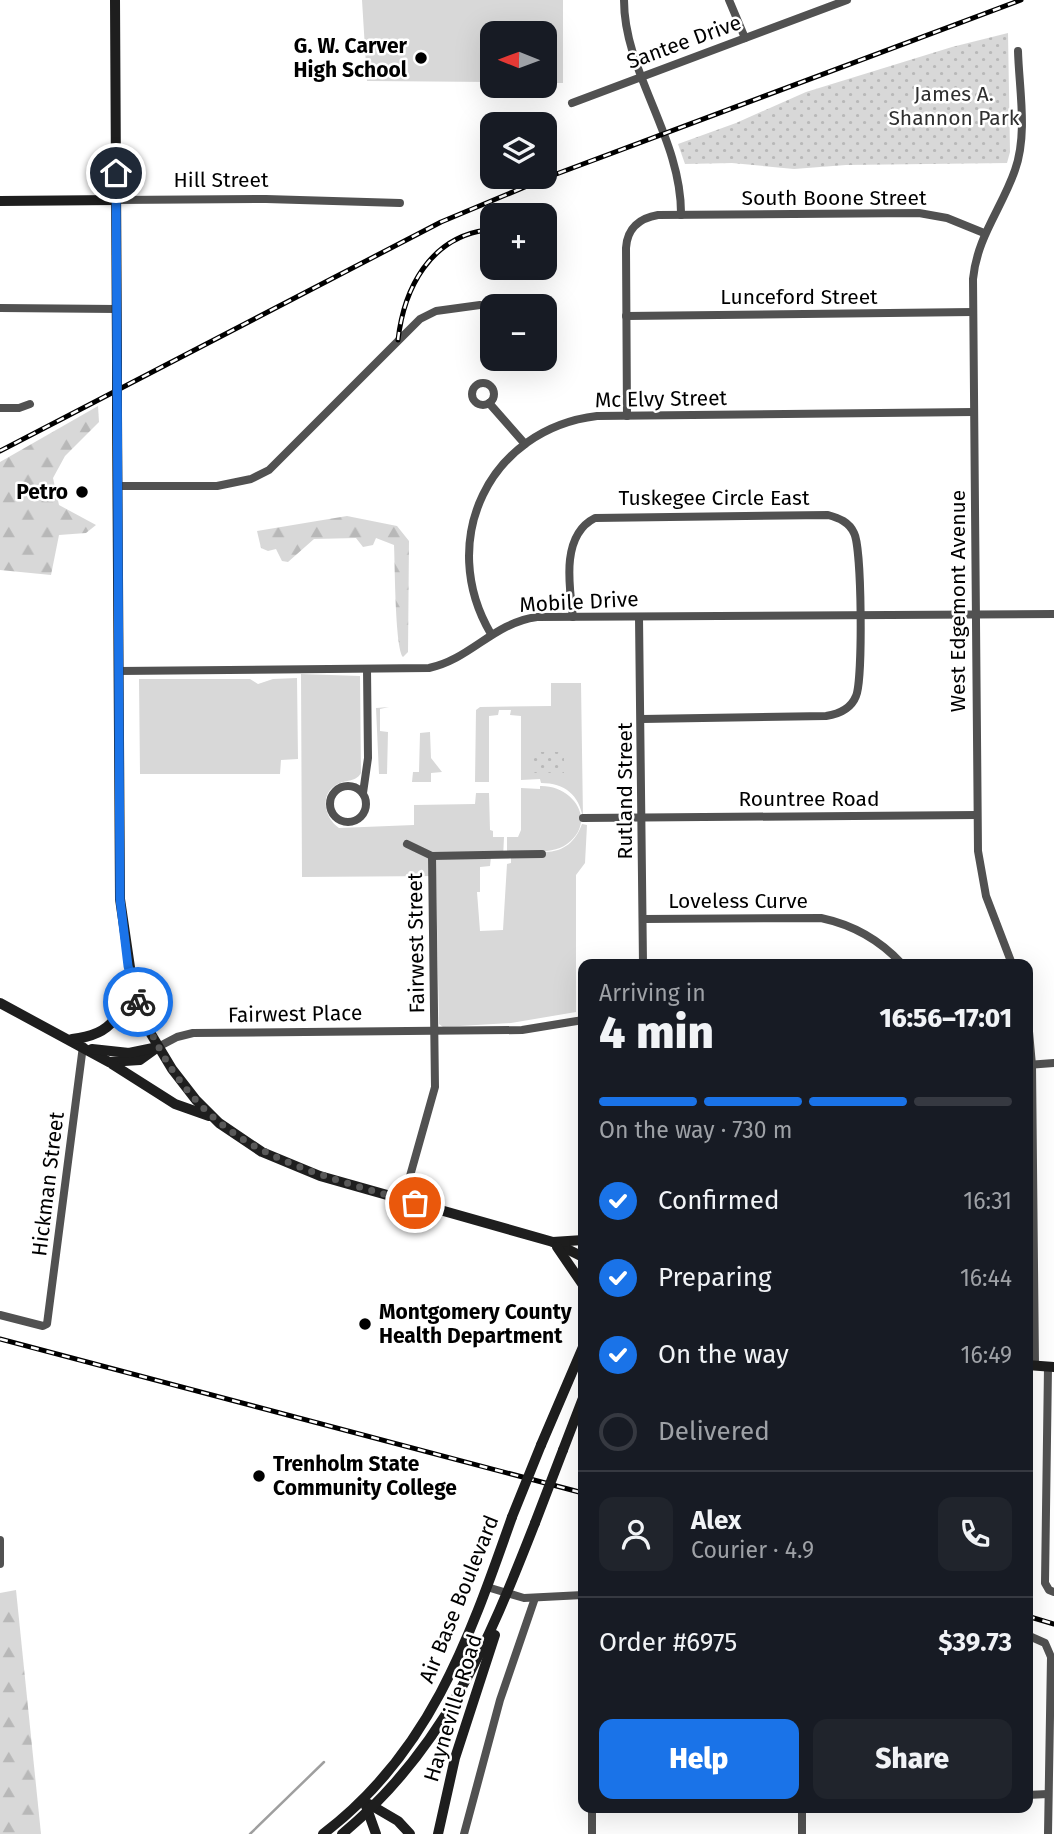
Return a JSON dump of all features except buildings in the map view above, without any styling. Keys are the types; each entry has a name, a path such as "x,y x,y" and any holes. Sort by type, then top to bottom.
{"main road":[{"path":"115,0 120,899 128,966 138,1002 158,1047 183,1084 211,1117 239,1139 280,1161 320,1176 553,1242 578,1254"},
{"name":"Hill Street","path":"0,201 116,200"},
{"path":"70,1039 96,1035 115,1020 125,995 128,966"},
{"path":"0,1003 85,1047 175,1104 211,1117"},
{"path":"85,1047 129,1053 158,1047"},
{"path":"109,1062 140,1060 158,1047"},
{"path":"553,1242 578,1240"},
{"path":"553,1242 578,1278"},
{"name":"Air Base Boulevard","path":"323,1834 364,1801 429,1719 454,1672 512,1517 578,1357"},
{"path":"1033,1365 1051,1367"},
{"name":"Air Base Boulevard","path":"342,1834 371,1810 426,1748 458,1698 507,1593 578,1411"},
{"name":"Hayneville Road","path":"438,1834 455,1758 507,1593"},
{"path":"364,1801 371,1810 376,1832"},
{"path":"371,1810 398,1821 410,1834"}],"street":[{"path":"624,0 627,33 679,176 681,215"},
{"path":"729,0 745,38"},
{"name":"Santee Drive","path":"572,103 846,0"},
{"name":"West Edgemont Avenue","path":"1010,959 983,882 977,815 973,312 974,267 984,233 1010,184 1019,156 1018,51"},
{"name":"Hill Street","path":"116,200 266,199 400,203"},
{"name":"South Boone Street","path":"626,316 626,248 632,229 641,220 653,216 919,213 947,218 984,233"},
{"path":"117,486 217,486 251,479 288,454 420,319 436,311 480,305"},
{"path":"0,308 117,309"},
{"name":"Lunceford Street","path":"626,316 973,312"},
{"path":"626,316 627,416"},
{"path":"489,403 525,444"},
{"path":"0,408 19,408 30,404"},
{"name":"Mc Elvy Street","path":"491,634 479,611 471,586 471,531 478,506 490,481 507,459 525,444 572,421 627,416 974,412"},
{"name":"Tuskegee Circle East","path":"573,617 573,540 588,522 604,516 817,515 841,519 850,527 858,543 859,615"},
{"name":"Mobile Drive","path":"119,671 440,666 463,656 502,626 523,619 1054,614"},
{"path":"642,719 826,716 841,712 853,702 859,688 859,615"},
{"name":"Rutland Street","path":"639,617 643,959"},
{"path":"363,793 350,785 336,790 330,803 336,817 350,822 357,820 366,808 363,793 368,758 367,669"},
{"name":"Rountree Road","path":"583,818 977,815"},
{"path":"407,844 432,856 542,854"},
{"name":"Fairwest Street","path":"394,1197 408,1183 434,1091 432,856"},
{"name":"Loveless Curve","path":"643,919 821,918 868,935 896,959"},
{"name":"Fairwest Street","path":"435,1031 522,1030 578,1021"},
{"name":"Fairwest Place","path":"158,1047 177,1037 193,1033 435,1031"},
{"name":"Hickman Street","path":"0,1315 45,1326 85,1047"},
{"path":"1033,1065 1054,1063"},
{"path":"1051,1367 1045,1569 1046,1588 1053,1591"},
{"path":"0,1540 0,1564"},
{"path":"487,1587 535,1598 578,1595"},
{"path":"464,1834 500,1700 535,1598"},
{"path":"1033,1638 1047,1645 1051,1668 1048,1834"},
{"path":"1033,1795 1048,1794"},
{"path":"592,1813 592,1834"},
{"path":"802,1813 802,1834"}],"green space":[{"name":"G. W. Carver High School","path":"362,0 563,0 563,83 557,83 557,21 480,21 480,82 367,81"},
{"name":"James A. Shannon Park","path":"1008,33 1010,152 1007,163 846,165 794,169 732,163 685,164 678,144 736,123 806,92 952,47"},
{"path":"98,406 99,422 65,456 53,478 59,505 96,525 86,533 59,535 51,575 0,570 0,462"},
{"path":"347,516 397,526 409,541 408,652 403,657 397,623 394,545 376,538 373,545 363,547 356,538 314,539 288,562 282,561 276,549 268,551 261,548 257,531"},
{"path":"301,674 360,676 361,773 331,789 326,801 327,813 339,828 414,825 414,805 475,804 476,793 489,793 490,830 493,831 493,837 504,837 503,858 491,857 490,866 480,867 480,892 477,892 480,931 503,930 507,864 511,863 511,858 545,857 545,852 558,850 568,844 582,824 587,825 585,863 576,875 576,1012 511,1023 443,1027 439,1024 436,876 302,877"},
{"path":"297,678 298,759 281,760 280,774 140,774 139,679 250,679 258,684 273,679"},
{"path":"551,683 581,683 583,818 578,803 564,788 541,783 540,779 521,780 521,716 510,715 511,710 499,710 498,715 489,716 489,782 475,782 476,710 480,707 551,706"},
{"path":"389,707 380,709 380,731 388,732 387,774 379,774 376,708"},
{"path":"430,732 431,758 442,772 431,773 431,782 412,782 413,772 419,772 420,733"},
{"path":"532,752 564,752 564,773 531,773"},
{"path":"540,786 562,791 578,806 581,815 576,835 567,844 554,850 507,851 507,837 518,837 521,830 521,788 540,789"},
{"path":"16,1590 41,1834 0,1834 0,1593"}],"waterway":[{"path":"250,1834 324,1762"}],"railway":[{"path":"0,451 441,222 551,176 1021,0"},
{"path":"398,340 406,302 423,268 449,243 480,232"},
{"path":"0,1339 578,1492"},
{"path":"1033,1618 1054,1624"}],"way so far":[{"path":"138,1002 151,1034 172,1069 211,1117 239,1139 300,1170 415,1203"}],"place":[{"name":"G. W. Carver High School","path":"421,58"},
{"name":"Petro","path":"82,492"},
{"name":"Montgomery County Health Department","path":"365,1324"},
{"name":"Trenholm State Community College","path":"259,1476"}],"route":[{"path":"116,173 120,899 128,966 138,1002"}]}
